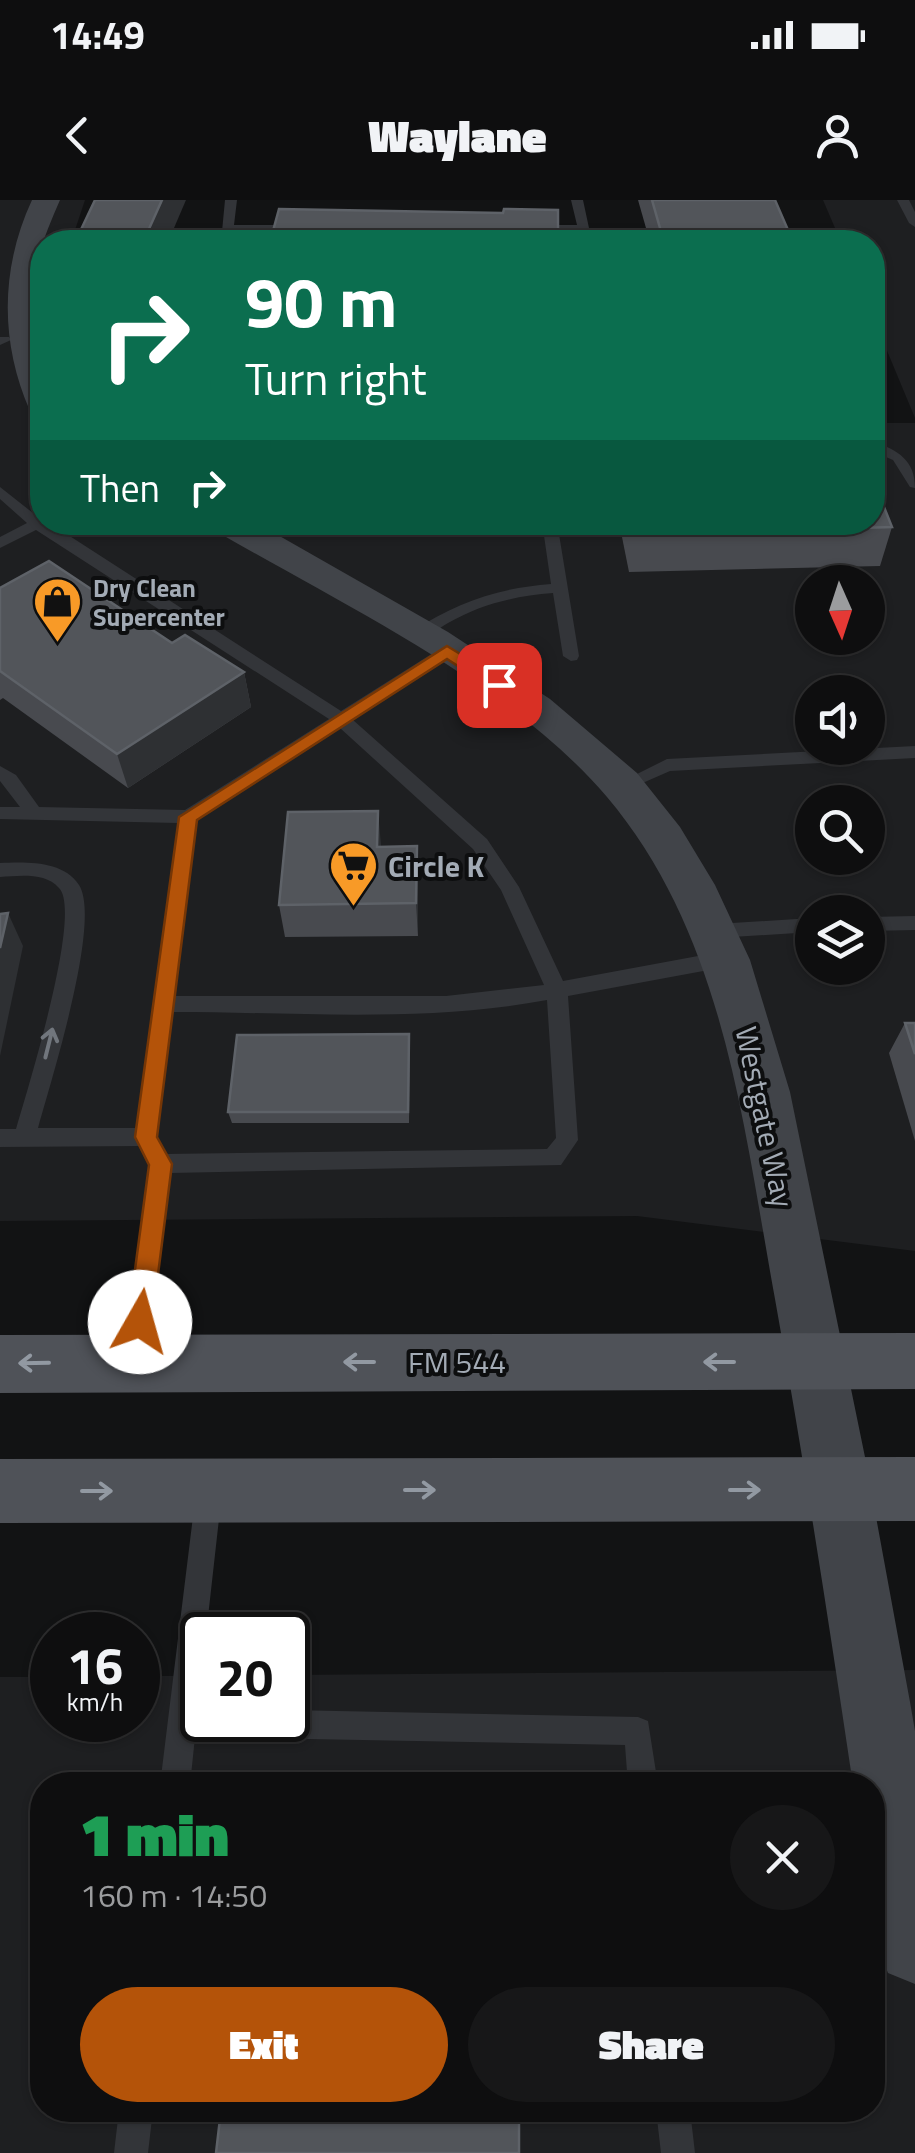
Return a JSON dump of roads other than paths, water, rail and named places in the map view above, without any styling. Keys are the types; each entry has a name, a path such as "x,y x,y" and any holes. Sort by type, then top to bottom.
{"main road":[{"name":"FM 544","path":"0,1364 915,1361"},
{"path":"0,1491 915,1489"}],"street":[{"path":"32,230 46,200"},
{"path":"30,234 9,278 2,318 2,340 30,390"},
{"name":"Westgate Way","path":"269,535 525,701 580,744 622,786 692,882 721,945 754,1052 816,1362 915,1946"}],"lane":[{"path":"228,230 231,200"},
{"path":"577,200 584,230"},
{"path":"902,200 914,219"},
{"path":"313,230 327,229"},
{"path":"504,229 516,230"},
{"path":"885,450 898,457 915,484"},
{"path":"0,491 30,515"},
{"path":"0,543 30,528"},
{"path":"58,535 341,719 480,844 509,887 556,992 568,1140 553,1158 160,1164"},
{"path":"551,535 572,656"},
{"path":"0,813 188,817 341,719 433,643 474,601 506,592 560,588"},
{"path":"622,786 667,765 915,752"},
{"path":"0,772 34,812"},
{"path":"135,1362 160,1164 146,1137 188,817"},
{"path":"0,870 35,869 51,873 72,888 78,911 64,985 25,1137"},
{"path":"885,924 915,923"},
{"path":"166,1004 446,1004 556,992 721,945 795,929"},
{"path":"0,1138 146,1137"},
{"path":"195,1612 209,1490"},
{"path":"310,1725 638,1731 642,1772"},
{"path":"176,1772 180,1740"},
{"path":"131,2153 135,2122"},
{"path":"674,2122 678,2153"}],"place":[{"name":"Dry Clean Supercenter","path":"58,644"},
{"name":"Circle K","path":"353,908"}]}
